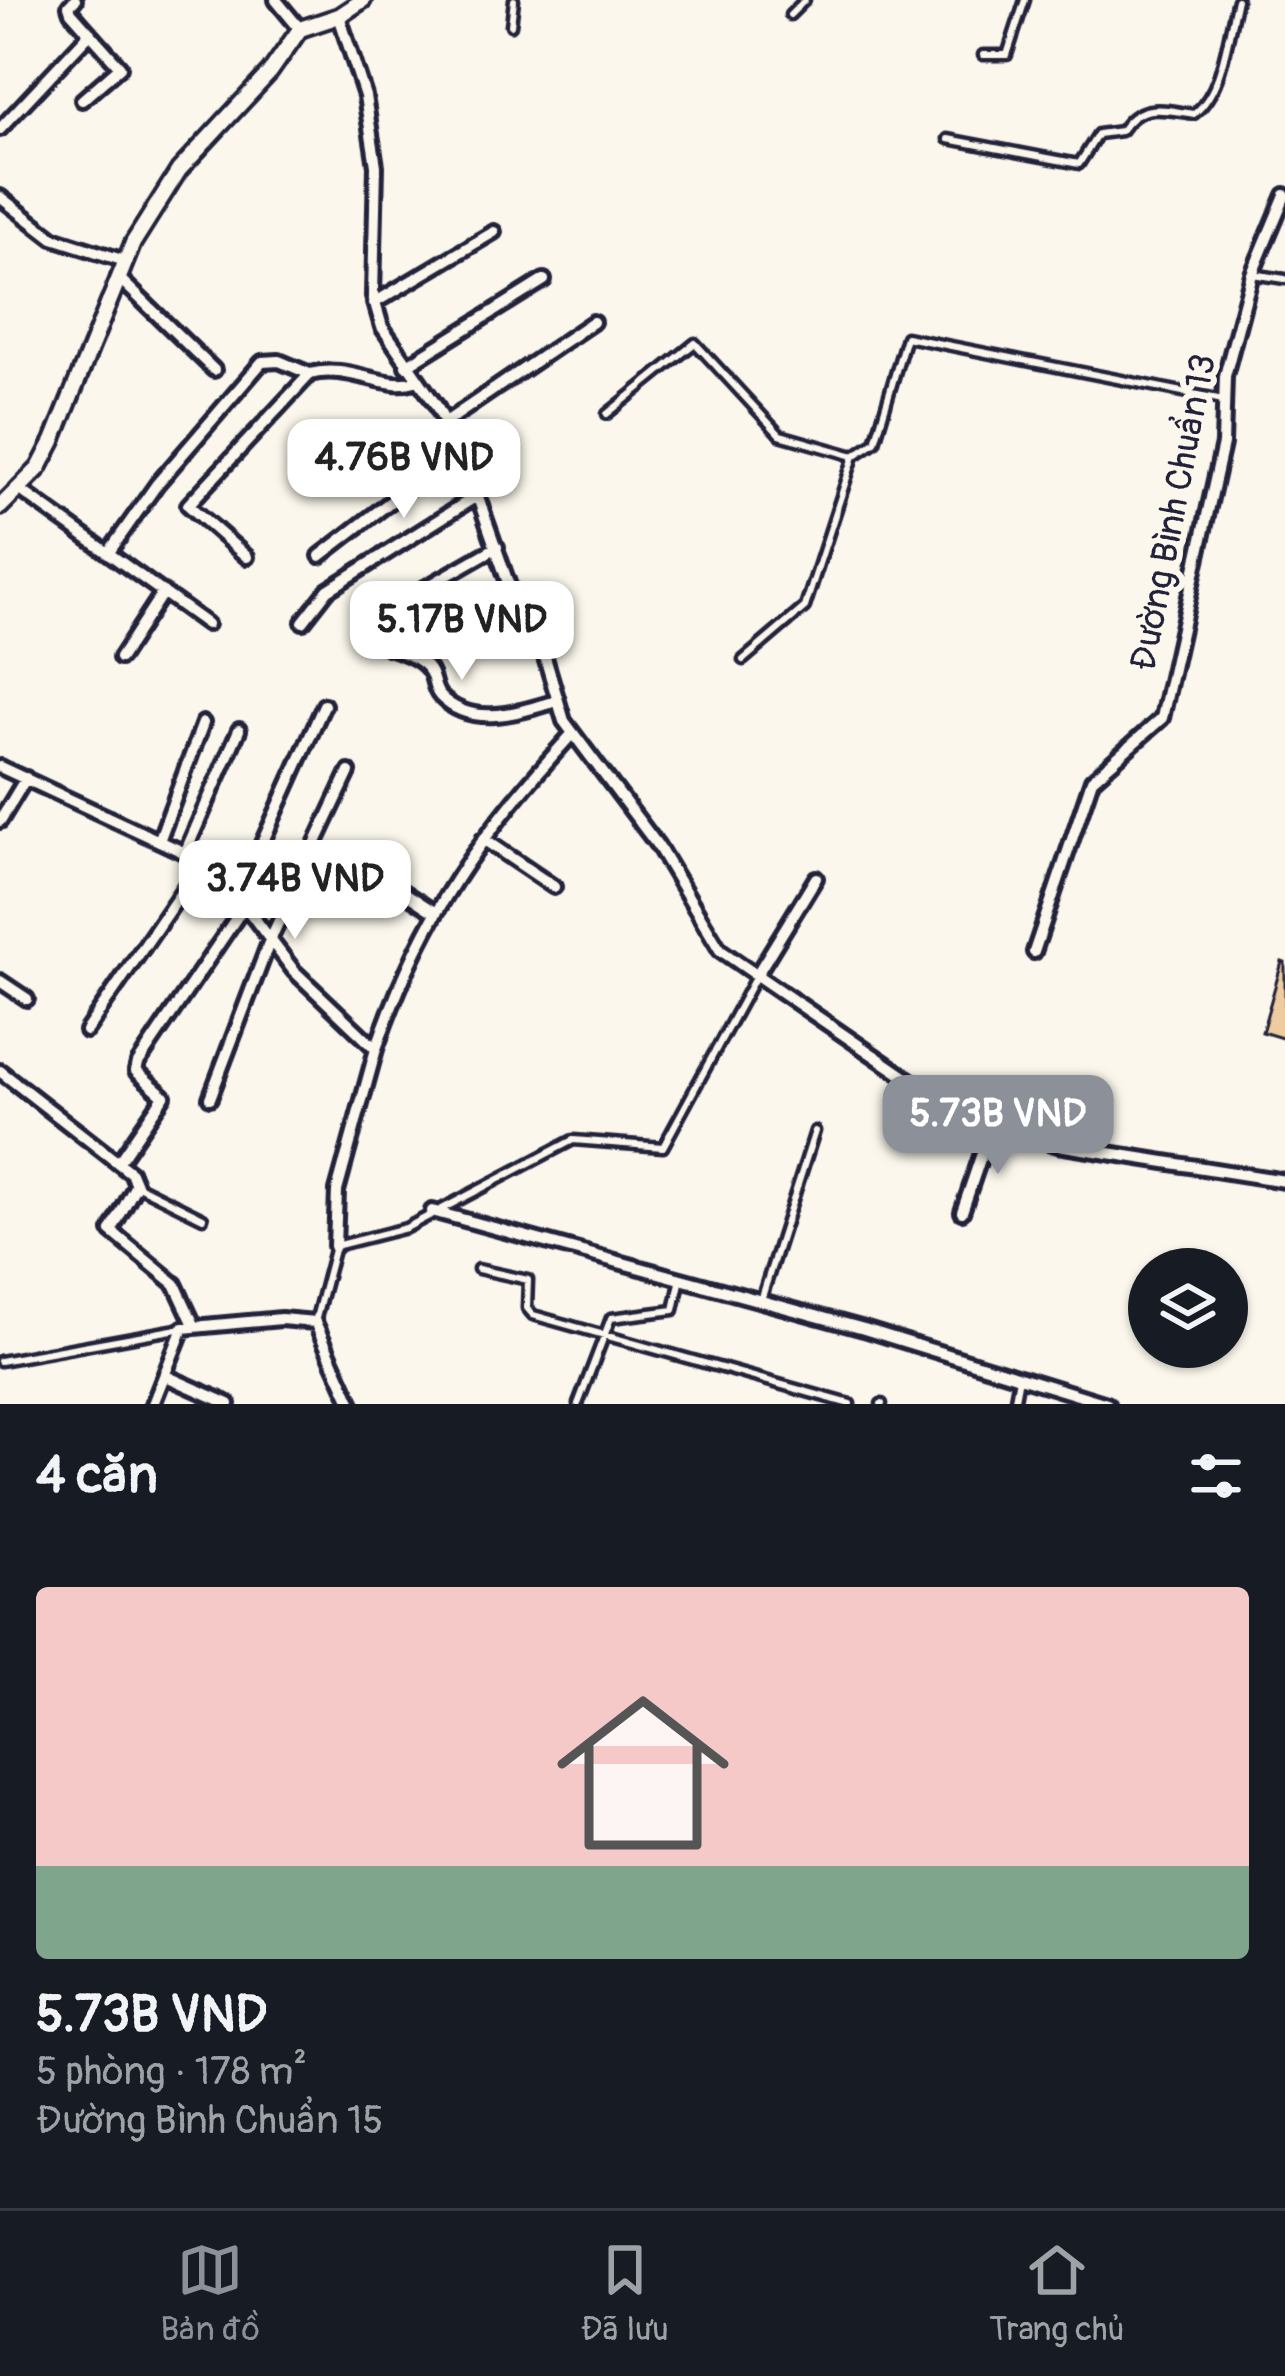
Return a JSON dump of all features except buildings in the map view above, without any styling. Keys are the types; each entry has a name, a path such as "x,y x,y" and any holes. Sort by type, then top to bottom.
{"street":[{"path":"75,0 69,6 71,12 120,67 82,100"},
{"path":"277,0 300,29"},
{"path":"0,507 53,441 125,261 179,170 270,71 300,29 339,16 363,0"},
{"path":"339,16 365,96 376,166 374,303 415,381 446,422 478,495 513,597 541,644 557,701 573,734 658,846 720,950 945,1107 991,1127 1187,1170 1240,1171 1285,1181"},
{"path":"0,129 91,33"},
{"name":"Đường Bình Chuẩn 13","path":"1034,952 1092,780 1162,718 1223,444 1223,400 1252,274 1285,195"},
{"path":"0,197 53,238 125,261"},
{"path":"374,303 494,232"},
{"path":"118,278 214,370"},
{"path":"406,366 544,280"},
{"path":"446,422 593,322"},
{"path":"109,552 157,484 262,362 279,361 310,374 339,369 403,385 415,381"},
{"path":"247,557 188,505 310,374"},
{"path":"320,556 458,449"},
{"path":"19,489 207,624"},
{"path":"303,622 328,590 478,495"},
{"path":"383,612 497,547"},
{"path":"120,658 163,592"},
{"path":"388,647 429,670 443,699 464,710 507,715 557,701"},
{"path":"118,1163 164,1096 136,1071 138,1063 241,901 324,705"},
{"path":"160,841 188,750 203,723"},
{"path":"185,854 239,730"},
{"path":"335,1246 338,1191 376,1049 405,966 483,839 573,734"},
{"path":"0,766 160,841 200,865 241,901 294,971 376,1049"},
{"path":"210,1098 271,940 349,772"},
{"path":"0,821 26,778"},
{"path":"483,839 554,887"},
{"path":"347,855 434,912"},
{"path":"86,1031 200,865"},
{"path":"756,976 816,878"},
{"path":"0,981 27,999"},
{"path":"0,1071 118,1163 136,1185 111,1231 175,1284 189,1327 154,1404"},
{"path":"962,1212 991,1127"},
{"path":"432,1211 682,1277 1107,1404"},
{"path":"189,1327 281,1319 315,1322 352,1404"},
{"path":"166,1376 230,1404"}],"lane":[{"path":"511,25 514,0"},
{"path":"790,15 805,0"},
{"path":"983,55 1007,56 1025,0"},
{"path":"948,139 1079,164 1098,134 1121,130 1132,115 1146,108 1194,114 1208,103 1237,0"},
{"path":"1252,274 1285,278"},
{"path":"743,660 805,607 854,456 875,442 905,337 1223,400"},
{"path":"607,414 695,343 780,435 854,456"},
{"path":"315,1322 335,1246 406,1228 572,1139 663,1147 756,976"},
{"path":"761,1300 815,1131"},
{"path":"136,1185 202,1218"},
{"path":"478,1268 528,1280 527,1308 533,1315 850,1404"},
{"path":"578,1404 601,1334 611,1318 674,1310 682,1277"},
{"path":"0,1361 189,1327"},
{"path":"1014,1404 1019,1378"}]}
